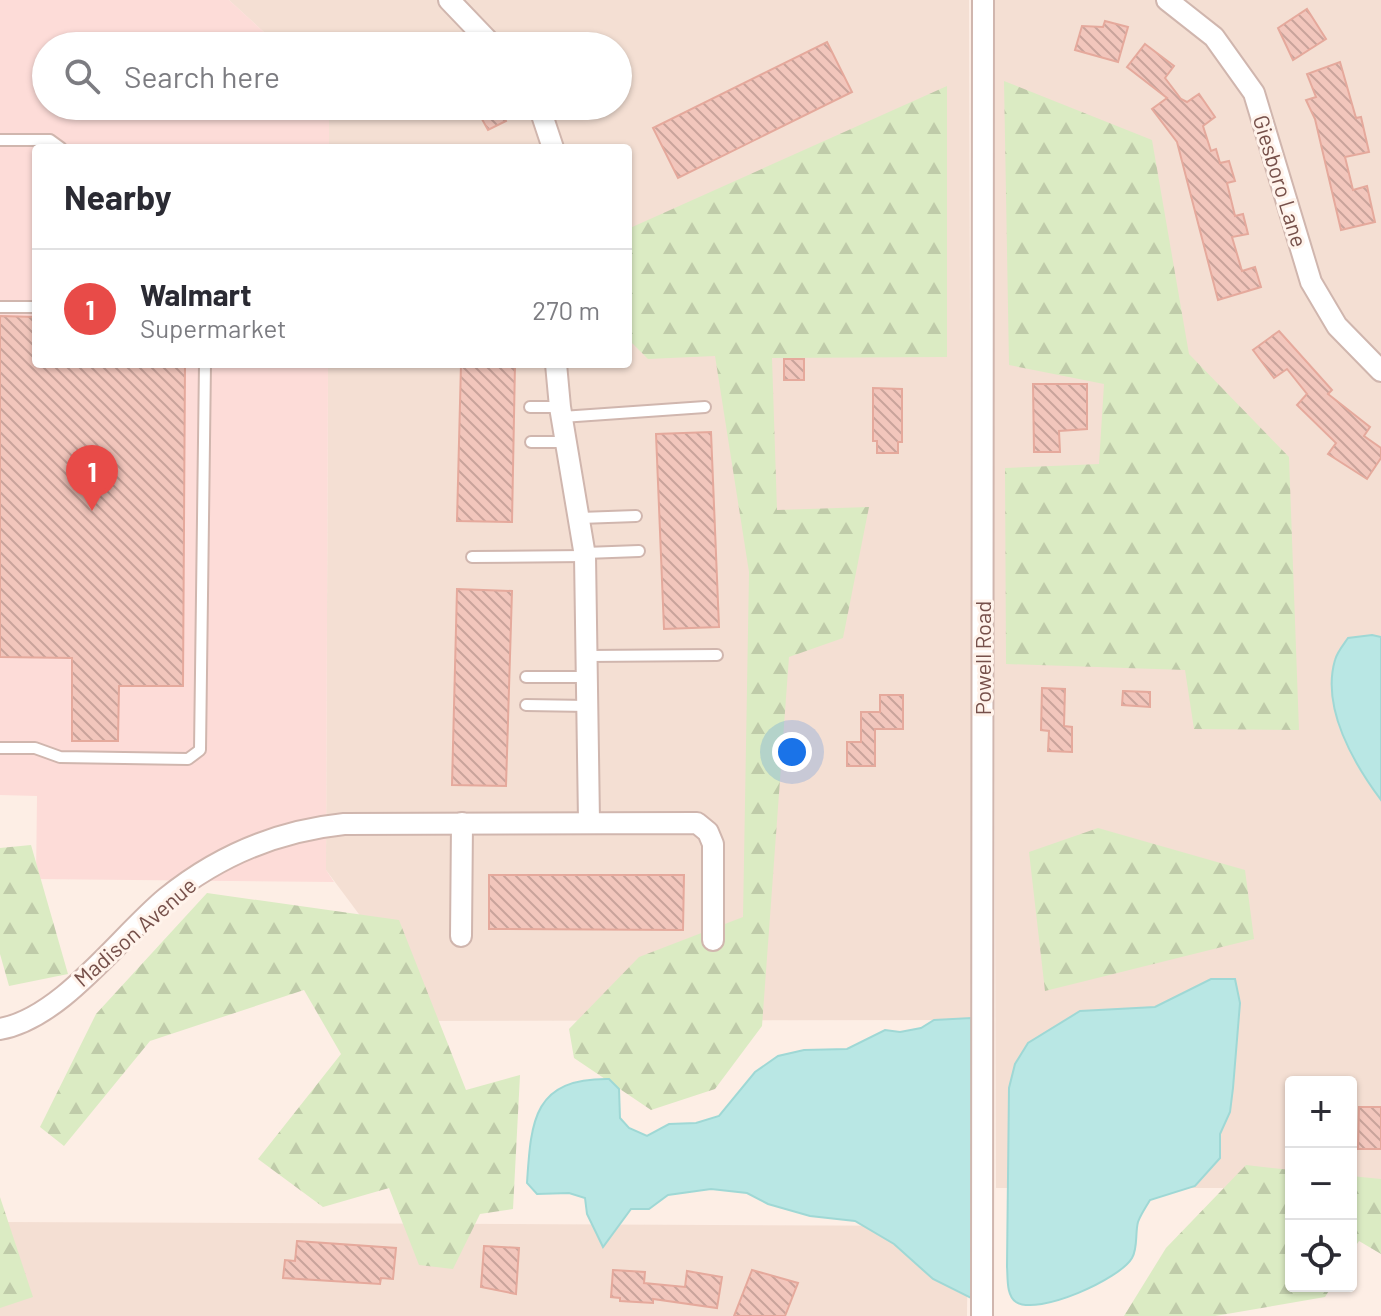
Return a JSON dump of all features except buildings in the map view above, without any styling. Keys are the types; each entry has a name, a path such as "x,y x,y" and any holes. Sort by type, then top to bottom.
{"street":[{"path":"449,0 480,32"},
{"name":"Powell Road","path":"982,1316 983,0"},
{"name":"Giesboro Lane","path":"1167,0 1214,37 1254,93 1311,282 1337,326 1381,371"},
{"path":"544,120 552,144"},
{"path":"556,368 585,554 589,821"},
{"name":"Madison Avenue","path":"0,1029 41,1011 80,982 166,898 209,868 253,844 299,829 344,824 690,821 703,827 713,844 713,940"},
{"path":"461,936 462,823"}],"lane":[{"path":"0,140 50,140 56,144"},
{"path":"0,307 32,307"},
{"path":"0,748 35,748 60,757 188,759 200,750 205,368"},
{"path":"530,407 561,412 705,407"},
{"path":"531,442 566,442"},
{"path":"580,518 636,516"},
{"path":"472,557 639,551"},
{"path":"587,656 717,655"},
{"path":"526,677 588,677"},
{"path":"526,705 588,706"}],"shaded area":[{"path":"0,0 229,0 264,32 32,32 32,120 329,120 329,144 32,144 32,368 328,368 326,870 334,882 36,879 37,796 0,795"},
{"path":"229,0 969,0 972,1020 379,1021 379,941 326,870 328,368 632,368 632,144 329,144 329,120 632,120 632,32 264,32"},
{"path":"992,0 1381,0 1381,1188 1357,1188 1357,1076 1285,1076 1285,1188 996,1188"},
{"path":"0,1222 968,1226 967,1316 0,1316"}],"green space":[{"path":"1004,81 1152,140 1189,354 1289,457 1299,730 1194,729 1185,670 1006,664 1005,468 1099,464 1104,384 1009,365"},
{"path":"947,86 947,357 772,358 777,510 869,507 843,638 789,657 762,1026 715,1089 651,1110 574,1058 569,1029 639,957 743,917 749,572 715,356 648,359 632,343 632,227"},
{"path":"1098,828 1245,870 1254,939 1045,991 1029,852"},
{"path":"31,845 68,974 9,986 0,954 0,848"},
{"path":"207,893 399,920 466,1090 520,1075 513,1209 480,1214 453,1269 419,1265 389,1188 323,1207 258,1159 341,1054 304,990 150,1041 64,1146 40,1127 96,1014"},
{"path":"1246,1165 1285,1169 1285,1292 1328,1292 1325,1297 1215,1316 1124,1316 1166,1248"},
{"path":"1357,1177 1381,1179 1381,1254 1359,1241 1357,1244"},
{"path":"0,1197 33,1297 0,1308"}],"water":[{"path":"1381,637 1381,800 1351,753 1332,697 1335,660 1341,648 1348,638"},
{"path":"1211,979 1235,979 1240,1003 1230,1112 1220,1134 1220,1158 1195,1186 1150,1200 1138,1222 1132,1258 1112,1276 1059,1300 1027,1305 1016,1302 1009,1291 1007,1267 1009,1088 1015,1064 1028,1043 1080,1011 1155,1007"},
{"path":"971,1018 973,1299 933,1279 894,1244 855,1221 810,1216 768,1204 747,1193 711,1189 668,1195 649,1209 631,1209 603,1247 587,1214 585,1198 569,1193 537,1194 527,1183 535,1122 541,1107 551,1095 565,1086 609,1079 619,1089 620,1118 629,1128 647,1136 669,1124 696,1123 719,1116 755,1072 778,1056 804,1050 847,1049 885,1030 900,1032 921,1028 934,1020"}],"place":[{"name":"Walmart","path":"92,511"}]}
